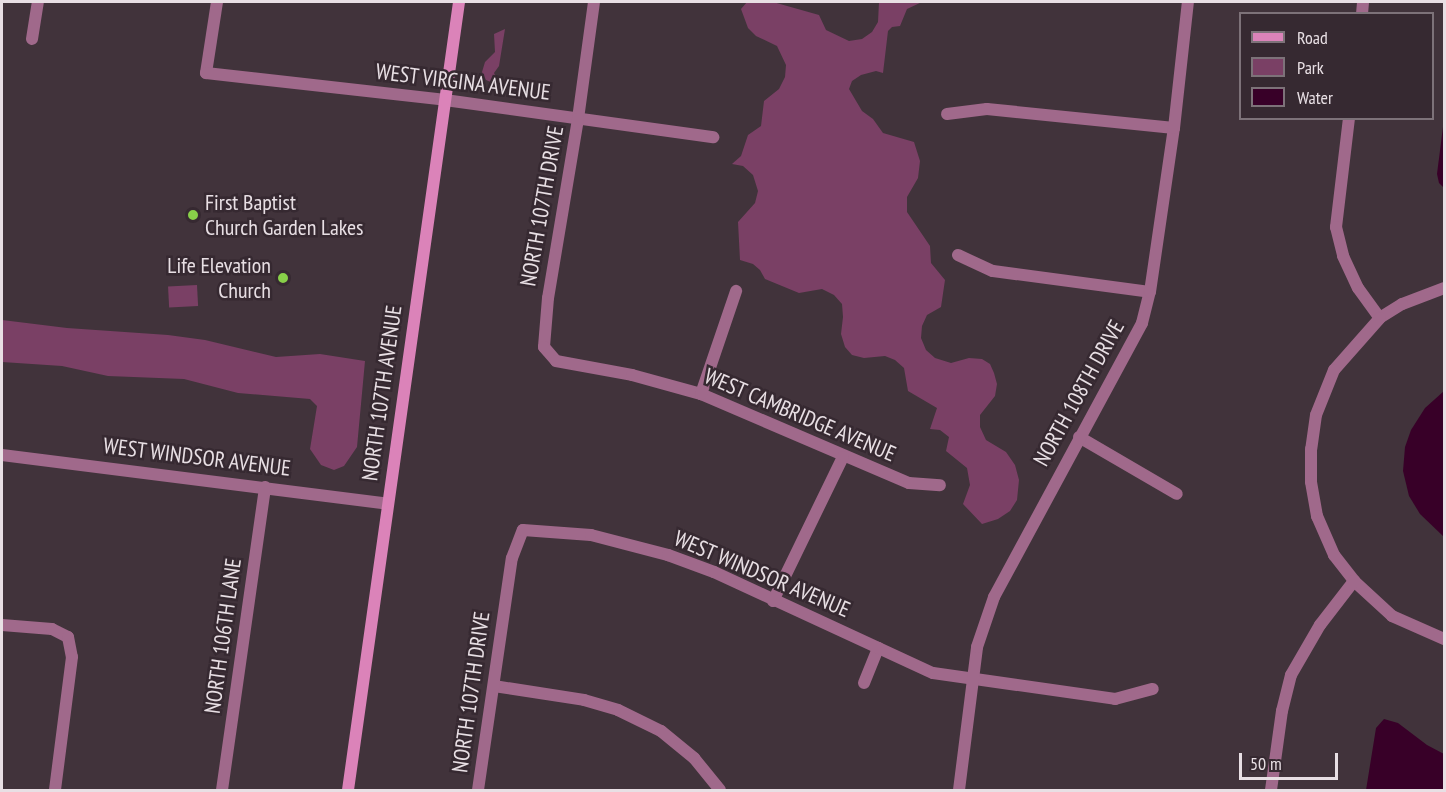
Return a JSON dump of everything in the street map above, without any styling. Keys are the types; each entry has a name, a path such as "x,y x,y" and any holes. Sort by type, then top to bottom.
{"main road":[{"name":"NORTH 107TH AVENUE","path":"348,790 459,2"}],"street":[{"path":"32,39 38,2"},
{"name":"WEST VIRGINA AVENUE","path":"216,2 207,73 445,100 713,137"},
{"name":"NORTH 107TH DRIVE","path":"544,347 548,298 578,119 594,2"},
{"name":"NORTH 108TH DRIVE","path":"959,790 977,647 994,597 1142,323 1150,292 1188,2"},
{"path":"947,114 987,109 1173,128"},
{"path":"1349,120 1336,227 1342,256 1358,288 1380,318"},
{"path":"958,255 993,272 1150,292"},
{"path":"1444,288 1402,304 1380,318 1334,370 1316,415 1311,449 1311,482 1317,516 1334,555 1354,581 1392,616 1444,639"},
{"path":"701,394 736,291"},
{"name":"WEST CAMBRIDGE AVENUE","path":"544,347 556,361 632,375 701,394 733,406 843,457 909,483 940,485"},
{"path":"1079,437 1176,494"},
{"name":"WEST WINDSOR AVENUE","path":"2,455 388,504"},
{"path":"773,601 843,457"},
{"name":"NORTH 106TH LANE","path":"222,790 265,487"},
{"name":"NORTH 107TH DRIVE","path":"478,790 512,558 523,530"},
{"name":"WEST WINDSOR AVENUE","path":"523,530 591,535 630,543 714,572 933,673 1115,699 1154,689"},
{"path":"1272,790 1282,711 1291,675 1320,625 1354,581"},
{"path":"2,625 52,629 68,637 72,657 55,790"},
{"path":"864,683 878,648"},
{"path":"494,686 584,700 618,710 662,731 694,758 720,790"}],"green space":[{"path":"747,2 773,2 819,15 826,30 849,41 862,39 872,32 878,22 879,2 922,2 907,9 900,26 892,27 888,31 883,73 876,71 861,75 852,81 849,89 862,111 873,119 883,133 914,142 920,161 918,178 907,197 907,212 930,246 931,263 945,280 941,307 927,315 922,326 921,338 926,350 935,358 951,363 969,358 982,359 990,364 994,373 997,384 995,396 980,415 980,427 986,440 1006,452 1015,465 1019,480 1017,500 1010,511 998,519 982,524 963,504 970,485 967,468 946,451 949,437 940,430 930,429 937,408 908,391 904,368 895,360 885,356 864,358 852,355 845,347 841,334 842,304 834,295 822,289 799,293 765,279 753,264 740,260 738,222 755,203 758,191 753,175 743,166 732,164 741,156 748,135 761,126 764,101 779,89 785,77 786,65 777,46 756,36 748,28 741,9"},
{"path":"505,29 499,66 494,73 500,86 486,80 482,72 485,62 495,52 494,34"},
{"path":"197,285 198,306 169,307 168,287"},
{"path":"2,320 67,328 168,335 205,340 276,357 320,354 365,361 357,447 344,466 334,470 321,465 310,449 317,406 310,399 238,393 184,379 108,376 62,366 2,362"}],"water":[{"path":"1444,119 1444,188 1439,183 1437,174"},
{"path":"1444,391 1444,537 1420,514 1409,496 1403,471 1405,447 1411,430 1425,408"},
{"path":"1384,719 1398,723 1427,745 1444,754 1444,790 1366,790 1376,728"}],"place":[{"name":"First Baptist Church Garden Lakes","path":"193,215"},
{"name":"Life Elevation Church","path":"283,278"}]}
